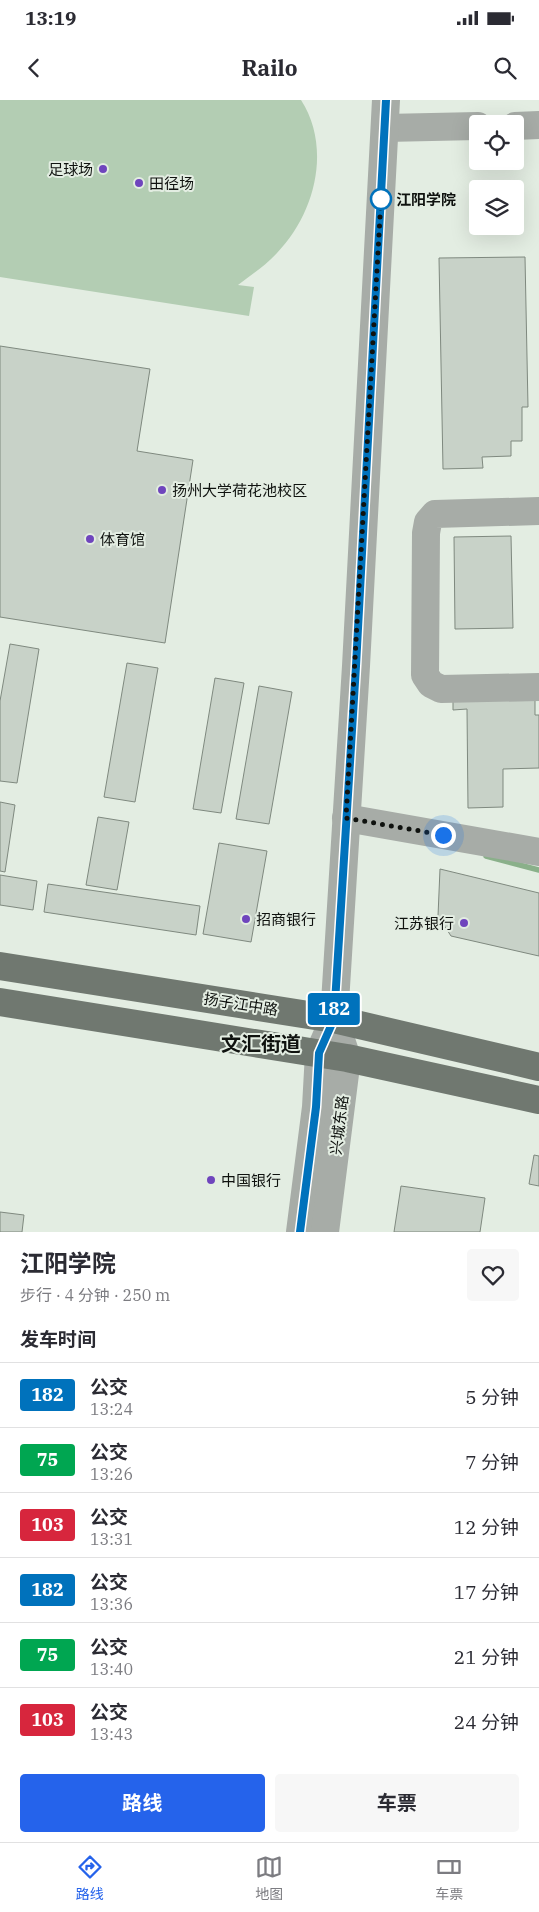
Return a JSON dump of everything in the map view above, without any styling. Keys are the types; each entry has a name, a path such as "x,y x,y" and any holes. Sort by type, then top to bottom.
{"main road":[{"name":"扬子江中路","path":"0,966 334,1019 539,1066"},
{"path":"0,1002 347,1058 539,1100"}],"street":[{"name":"兴城东路","path":"300,1232 316,1107 319,1053 334,1019 386,100"},
{"path":"524,126 539,125"},
{"path":"385,128 469,126"},
{"path":"539,511 435,514 428,522 426,533 425,674 431,684 441,690 539,687"},
{"path":"346,818 539,852"},
{"name":"兴城东路","path":"325,1232 347,1058 334,1019"}],"green space":[{"name":"田径场","path":"0,100 301,100 310,119 316,139 315,180 301,219 290,237 268,262 238,285 254,287 249,316 0,277"}],"building":[{"path":"525,257 528,407 522,407 522,441 511,441 511,456 482,457 483,468 443,469 439,258"},
{"name":"体育馆","path":"0,346 150,369 137,451 193,460 165,643 0,617"},
{"path":"511,536 513,628 455,629 454,537"},
{"path":"10,644 39,649 17,783 0,781 0,701"},
{"path":"127,663 158,668 135,802 104,797"},
{"path":"215,678 244,683 221,813 193,809"},
{"path":"259,686 292,692 269,824 236,819"},
{"path":"535,696 535,715 539,715 539,768 503,769 503,807 468,808 467,709 453,710 453,697"},
{"path":"0,802 15,805 5,872 0,871"},
{"path":"98,817 129,822 117,890 86,885"},
{"path":"219,843 267,851 251,942 203,934"},
{"path":"440,869 539,893 539,956 451,936 438,916"},
{"path":"0,875 37,881 33,910 0,905"},
{"path":"48,884 200,906 196,935 44,912"},
{"path":"534,1155 539,1156 539,1186 529,1184"},
{"path":"401,1186 485,1198 480,1232 394,1232"},
{"path":"0,1212 24,1215 22,1232 0,1232"}],"waterway":[{"path":"486,856 539,870"}],"bus line":[{"name":"182","path":"300,1232 316,1107 319,1053 334,1019 356,666 386,100"}],"place":[{"name":"足球场","path":"103,169"},
{"name":"田径场","path":"139,183"},
{"name":"江阳学院","path":"381,199"},
{"name":"扬州大学荷花池校区","path":"162,490"},
{"name":"体育馆","path":"90,539"},
{"name":"招商银行","path":"246,919"},
{"name":"江苏银行","path":"464,923"},
{"name":"中国银行","path":"211,1180"}],"district":[{"name":"文汇街道","path":"261,1043"}],"route":[{"path":"381,199 346,818 443,835"}]}
